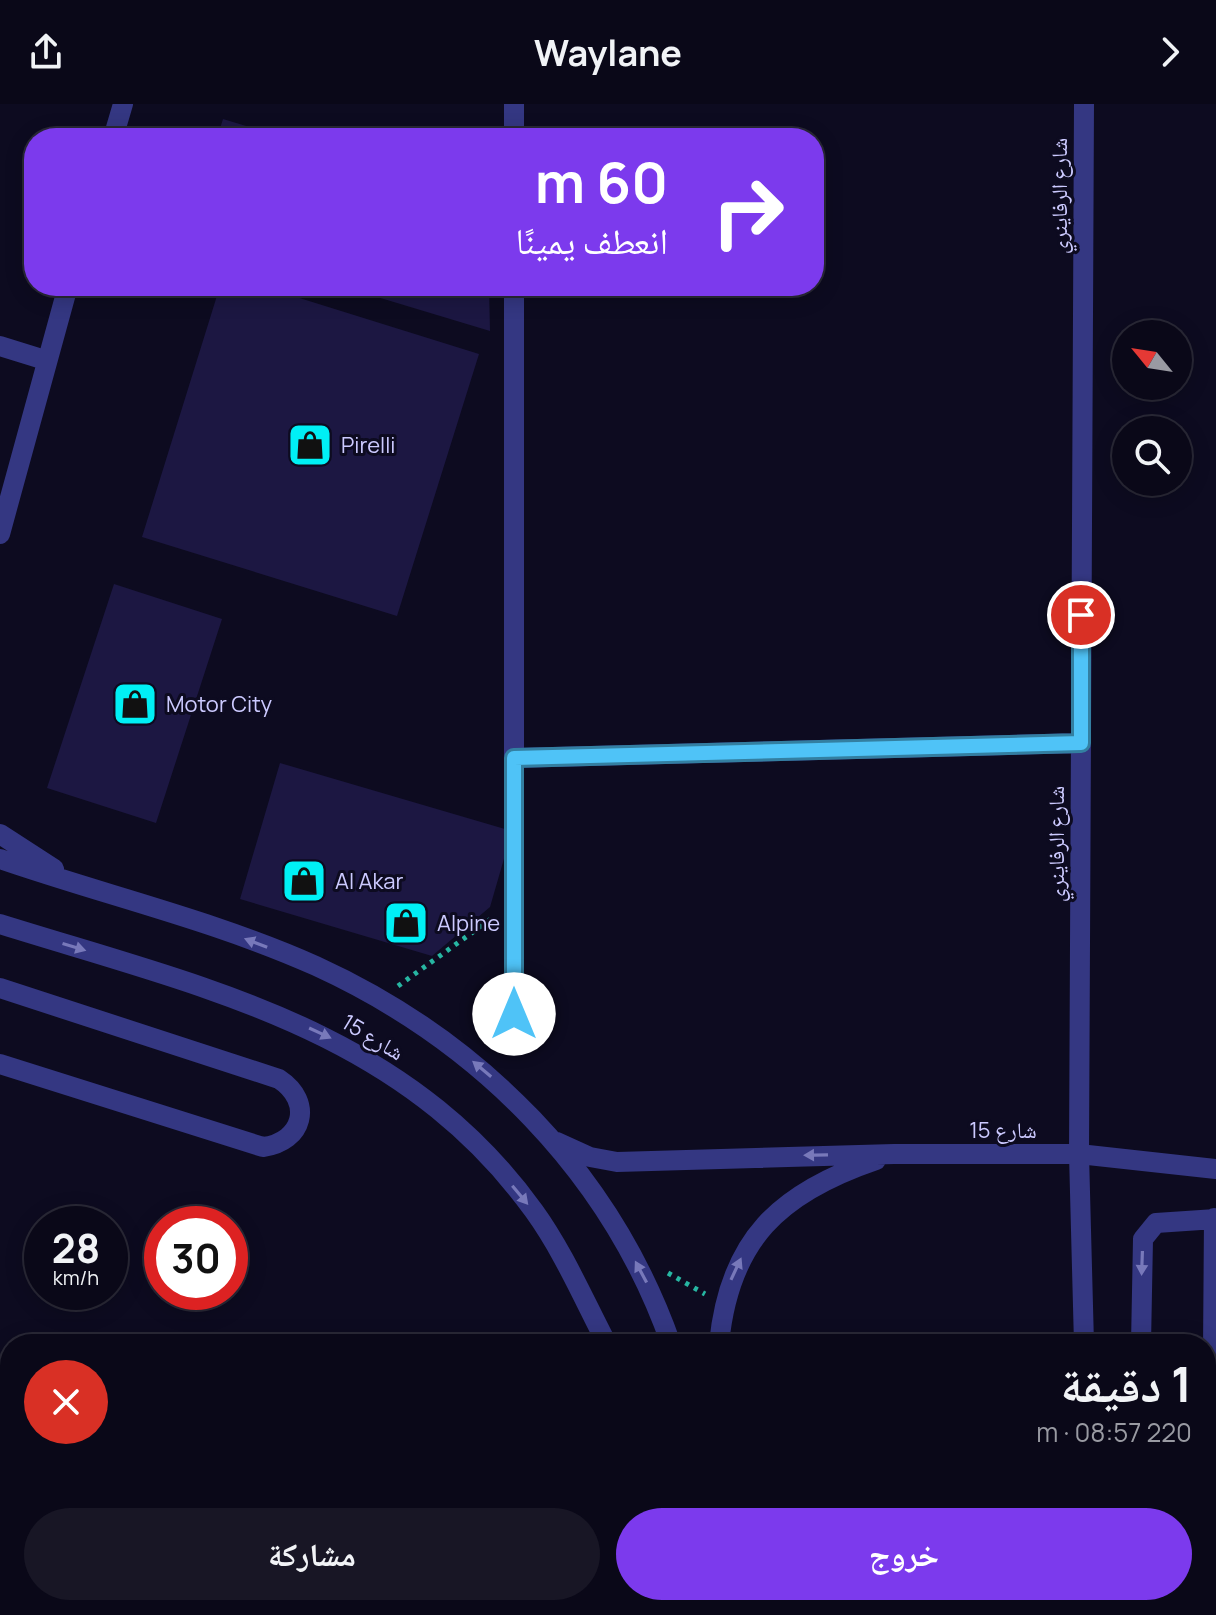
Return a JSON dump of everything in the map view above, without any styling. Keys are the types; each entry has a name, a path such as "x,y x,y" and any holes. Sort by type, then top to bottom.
{"street":[{"path":"116,128 123,104"},
{"path":"514,104 514,128"},
{"name":"شارع الرفاينري","path":"1084,104 1079,1154 1084,1334"},
{"path":"0,534 65,296"},
{"path":"514,296 514,1014"},
{"path":"0,346 45,360"},
{"path":"514,758 1081,743"},
{"path":"0,834 88,890"},
{"name":"شارع 15","path":"0,859 244,938 314,965 381,998 444,1038 502,1086 554,1140 611,1217 656,1301 668,1334"},
{"name":"شارع 15","path":"0,924 282,1015 337,1041 389,1073 482,1150 534,1212 601,1334"},
{"path":"0,988 279,1079 293,1088 300,1099 300,1115 293,1133 281,1144 263,1147 0,1064"},
{"name":"شارع 15","path":"554,1140 590,1157 617,1162 894,1154 1079,1154 1216,1169"},
{"path":"720,1334 723,1305 736,1266 767,1223 789,1204 839,1175 894,1154"},
{"path":"1141,1334 1143,1239 1148,1230 1156,1223 1215,1219 1214,1334"}],"path":[{"path":"381,998 514,902"}],"building":[{"path":"223,119 252,128 220,128"},
{"name":"Pirelli","path":"217,296 293,296 479,354 397,616 142,537"},
{"path":"374,296 489,296 490,331"},
{"name":"Motor City","path":"114,584 222,619 156,823 47,788"},
{"path":"280,763 512,831 490,907 432,956 240,899"}],"place":[{"name":"Pirelli","path":"310,445"},
{"name":"Motor City","path":"135,704"},
{"name":"Al Akar","path":"304,881"},
{"name":"Alpine","path":"406,923"}],"route":[{"path":"514,1014 514,758 1081,743 1081,615"}]}
